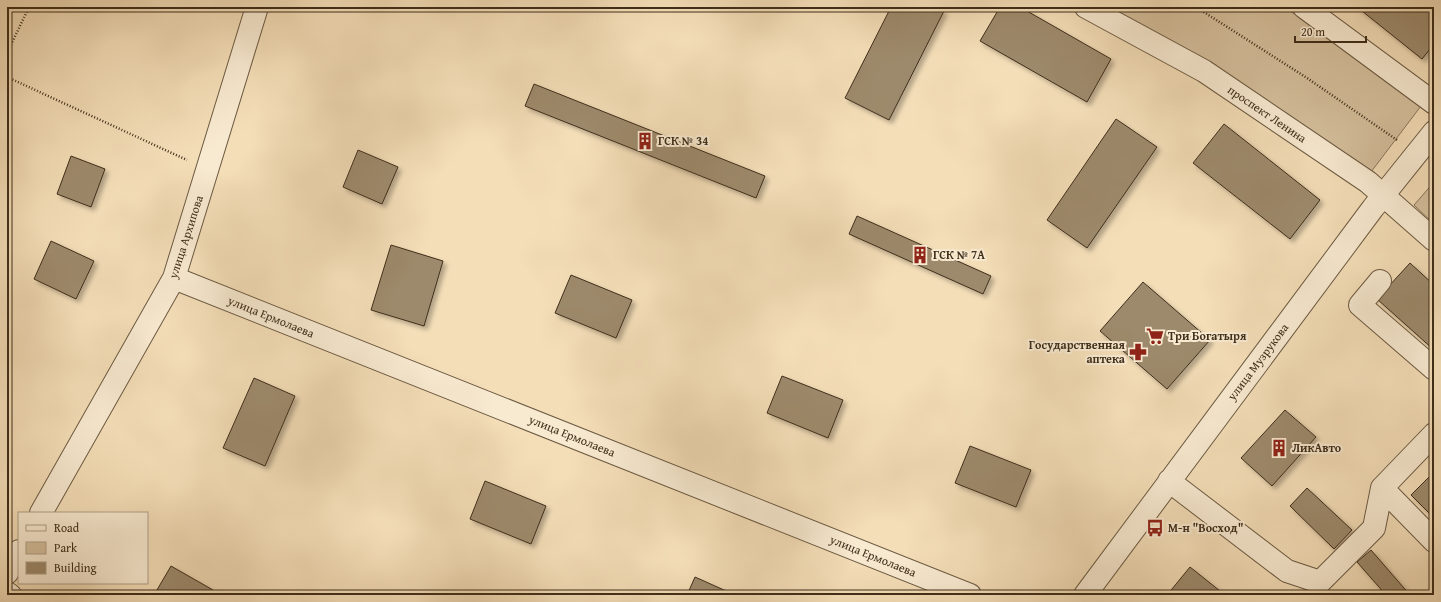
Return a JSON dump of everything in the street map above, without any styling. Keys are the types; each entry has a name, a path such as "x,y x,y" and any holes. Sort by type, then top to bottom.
{"street":[{"name":"улица Архипова","path":"42,512 174,278 257,7"},
{"name":"проспект Ленина","path":"1086,7 1204,71 1384,195 1434,240"},
{"path":"1304,7 1434,103"},
{"name":"улица Музрукова","path":"1085,595 1384,195 1434,132"},
{"name":"улица Ермолаева","path":"174,278 970,595"},
{"path":"1380,281 1360,305 1434,369"},
{"path":"1169,481 1287,571 1320,582 1374,528 1382,488 1434,434"},
{"path":"1382,488 1434,541"},
{"path":"7,573 18,553"}],"path":[{"path":"7,53 29,7"},
{"path":"1196,7 1307,78 1416,154"},
{"path":"7,78 207,169"}],"green space":[{"path":"1103,7 1284,7 1421,106 1371,172"},
{"path":"1434,182 1434,224 1414,205"}],"building":[{"path":"891,7 936,7 944,11 889,120 845,98"},
{"path":"1000,7 1020,7 1111,59 1087,102 980,41"},
{"path":"1357,7 1434,7 1434,44 1422,59"},
{"name":"ГСК № 34","path":"534,84 765,176 756,198 525,106"},
{"path":"1116,119 1157,147 1087,248 1047,220"},
{"path":"1224,124 1320,200 1290,239 1193,163"},
{"path":"358,150 398,167 382,204 343,187"},
{"path":"71,156 105,169 91,207 57,194"},
{"name":"ГСК № 7А","path":"857,216 991,276 983,294 849,234"},
{"path":"51,241 94,261 76,299 34,279"},
{"path":"391,245 443,261 424,326 371,310"},
{"path":"1410,263 1434,285 1434,350 1377,299"},
{"path":"571,275 632,300 616,338 555,313"},
{"name":"Три Богатыря","path":"1143,282 1210,340 1167,389 1100,331"},
{"path":"782,376 843,400 828,438 767,413"},
{"path":"254,378 295,396 265,466 223,448"},
{"name":"ЛикАвто","path":"1285,410 1316,437 1272,486 1241,458"},
{"path":"970,446 1031,470 1016,507 955,483"},
{"path":"1434,472 1434,518 1411,495"},
{"path":"485,481 546,506 531,544 470,519"},
{"path":"1307,488 1352,530 1334,549 1290,506"},
{"path":"1371,550 1410,595 1386,595 1357,562"},
{"path":"171,566 213,590 210,595 154,595"},
{"path":"1190,567 1225,595 1167,595"},
{"path":"695,577 735,595 687,595"}],"place":[{"name":"ГСК № 34","path":"645,141"},
{"name":"ГСК № 7А","path":"920,255"},
{"name":"Три Богатыря","path":"1155,336"},
{"name":"Государственная аптека","path":"1138,352"},
{"name":"ЛикАвто","path":"1279,448"},
{"name":"М-н \"Восход\"","path":"1155,528"}]}
